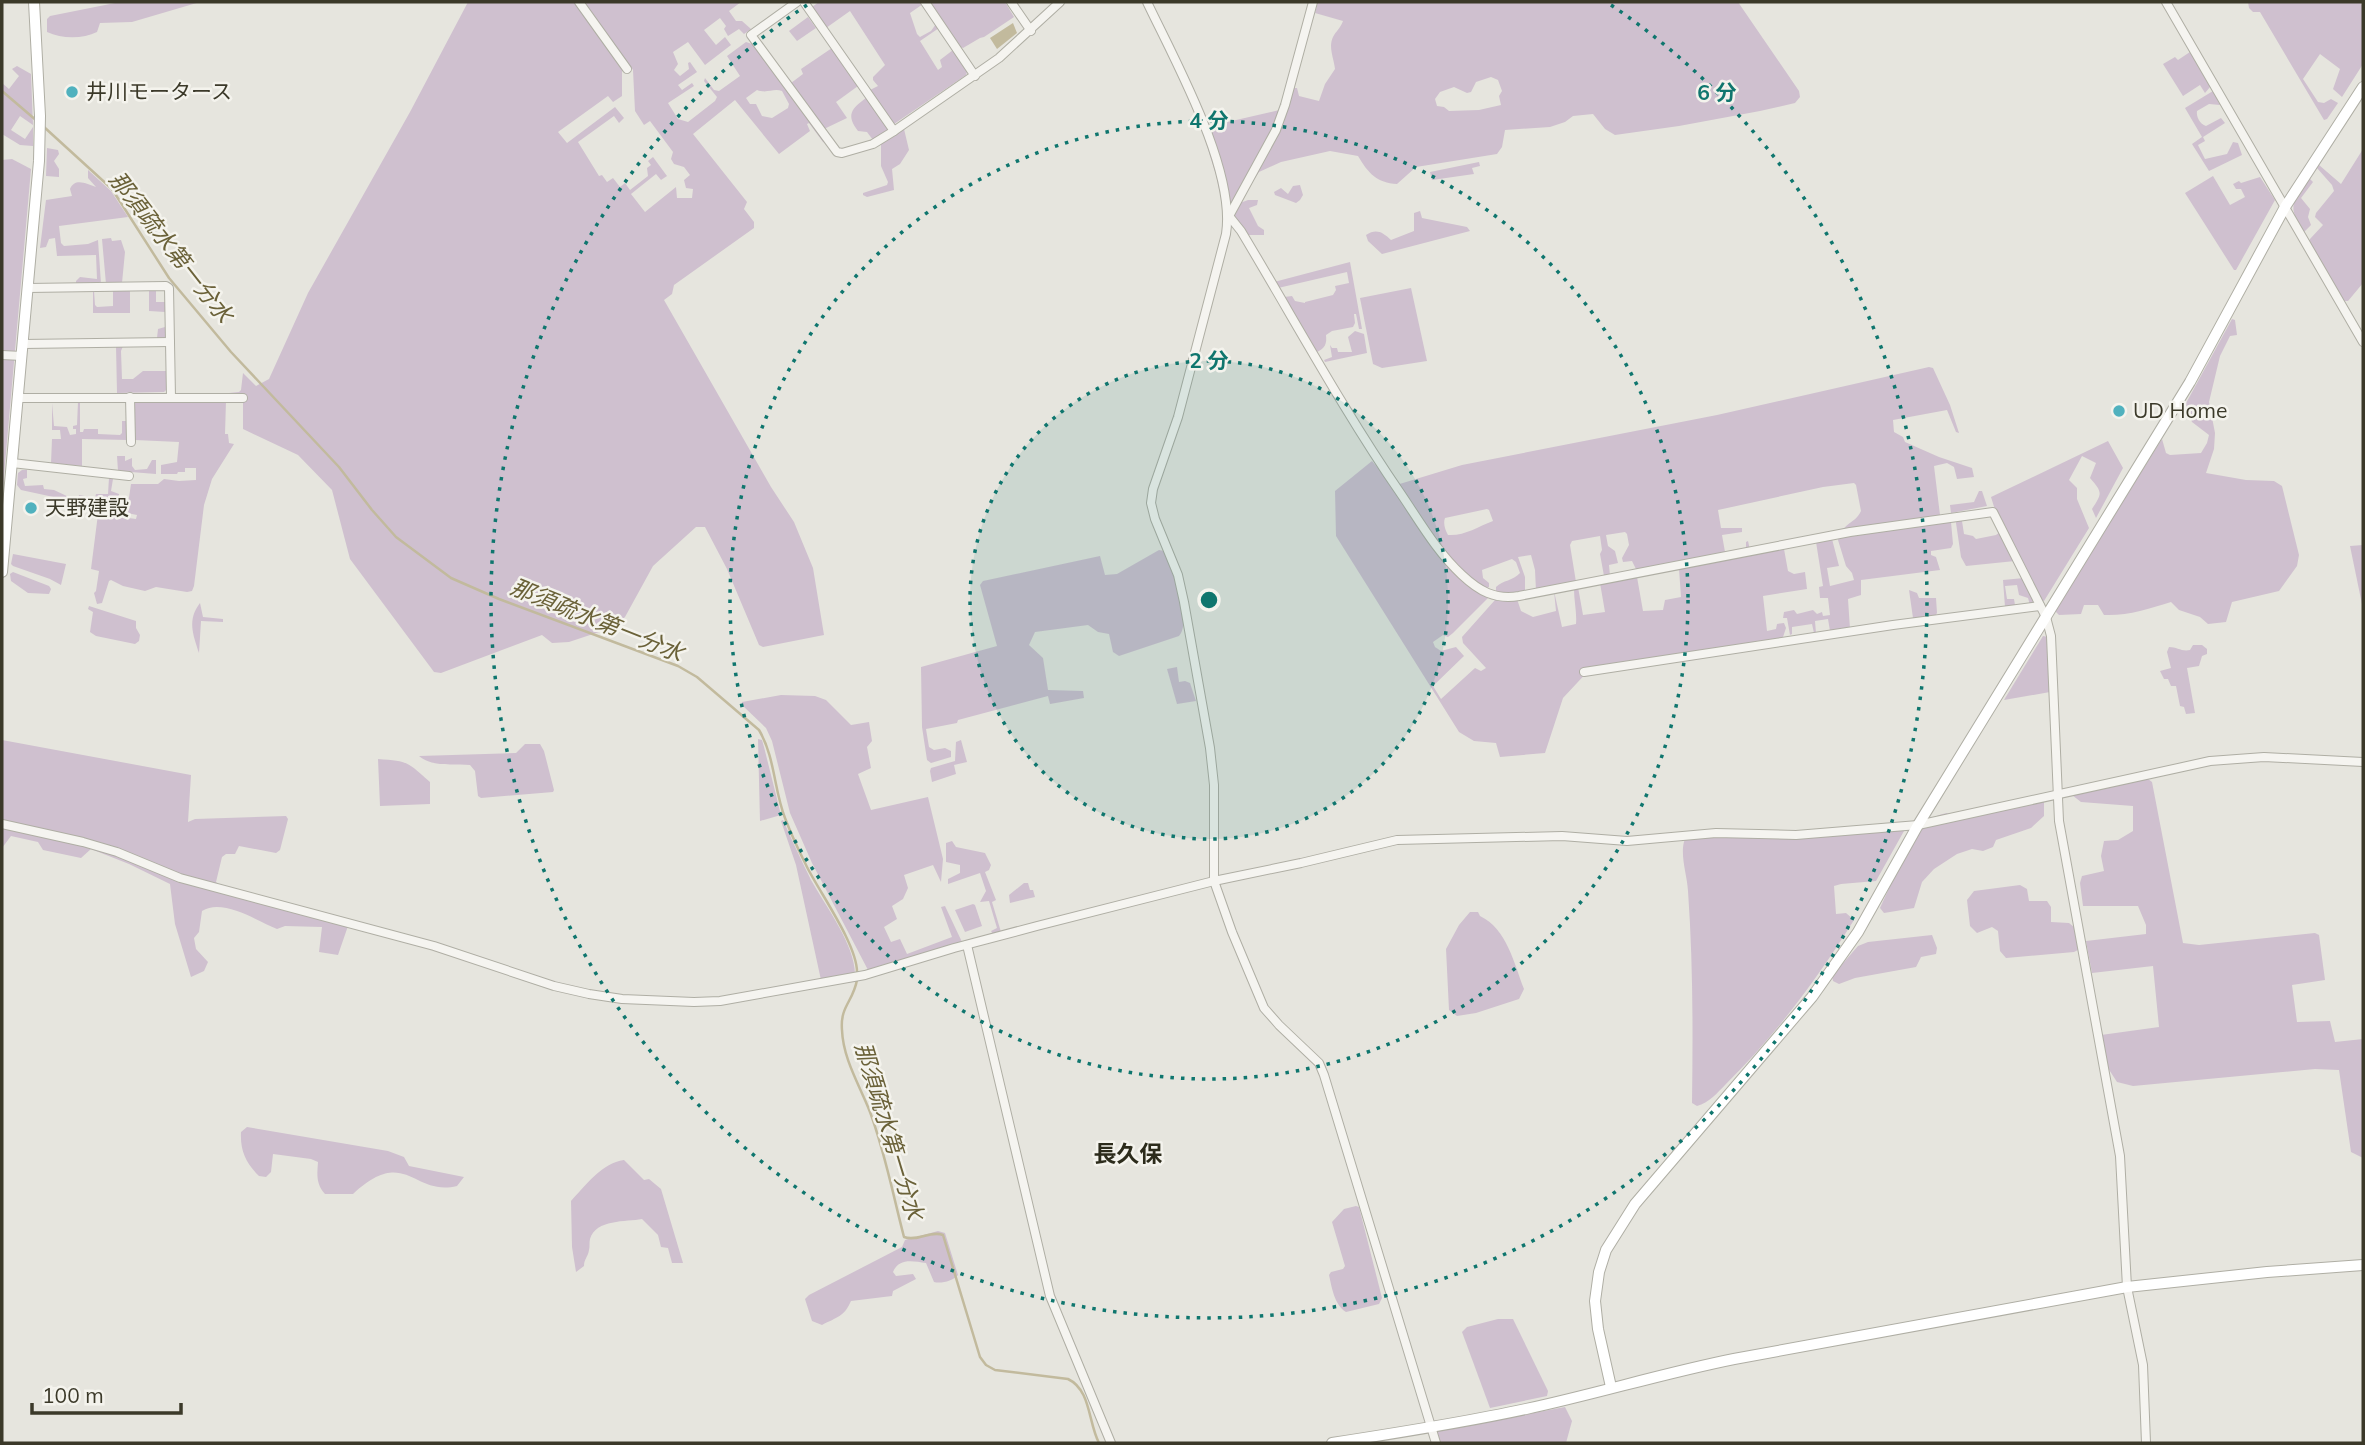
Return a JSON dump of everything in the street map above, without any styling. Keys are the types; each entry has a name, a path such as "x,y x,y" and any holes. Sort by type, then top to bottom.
{"street":[{"path":"2,572 40,127 34,2"},
{"path":"579,2 626,69"},
{"path":"797,2 751,34 836,152 842,153 873,144 975,76 1031,31 1060,2"},
{"path":"804,2 894,131"},
{"path":"925,2 975,76"},
{"path":"1012,2 1031,31"},
{"path":"1147,2 1197,108 1214,153 1229,216 1303,334 1371,451 1444,556 1464,577 1488,593 1504,598 1850,533 1993,512 2046,617 2051,636 2059,821 2120,1156 2127,1287 2143,1365 2146,1443"},
{"path":"1313,2 1276,130 1229,216 1178,417 1153,489 1152,503 1155,520 1178,575 1210,748 1214,785 1214,881 1231,932 1264,1008 1319,1063 1324,1075 1436,1443"},
{"path":"2166,2 2363,342"},
{"path":"1611,1387 1598,1329 1595,1301 1599,1272 1606,1250 1635,1204 1812,997 1858,932 1918,825 2190,382 2285,207 2363,87"},
{"path":"28,288 169,288 171,397"},
{"path":"23,344 170,342"},
{"path":"2,355 22,356"},
{"path":"131,397 131,442"},
{"path":"18,398 243,398"},
{"path":"12,463 129,477"},
{"path":"1584,672 2040,606"},
{"path":"2,824 83,842 117,852 180,878 434,946 589,995 665,1001 720,1001 865,975 967,945 1214,881 1397,840 1562,836 1627,841 1716,833 1796,835 1918,825 2195,764 2238,758 2318,758 2363,762"},
{"path":"967,945 1050,1296 1111,1443"},
{"path":"1332,1443 1527,1409 1734,1359 2127,1287 2363,1265"}],"shaded area":[{"path":"120,2 200,2 132,22 100,23 97,32 85,36 66,37 47,32 47,19 50,16"},
{"path":"468,2 574,2 622,70 622,96 613,102 608,96 558,132 567,143 615,107 624,118 619,123 614,116 578,142 599,176 602,175 607,182 613,178 620,187 625,183 630,190 648,176 647,168 651,165 648,161 653,157 667,176 661,180 656,174 631,194 645,212 676,187 677,198 692,198 693,189 686,188 684,180 690,175 684,167 674,164 671,159 673,152 650,121 644,125 635,111 633,70 584,2 741,2 729,11 736,21 742,21 751,29 744,34 739,29 728,36 724,29 726,26 720,18 704,30 716,45 725,37 731,45 705,65 688,42 673,52 678,64 674,70 680,76 689,69 690,62 697,72 678,85 682,90 692,83 694,86 668,103 678,119 688,122 715,101 717,97 704,81 705,78 714,90 719,91 740,76 727,56 746,42 755,45 829,145 823,142 809,123 807,124 810,131 779,154 735,100 693,134 747,202 744,209 754,222 754,228 674,285 672,294 664,300 771,487 794,522 813,568 824,635 763,647 759,645 727,569 705,527 696,527 653,566 625,617 614,627 569,642 552,643 542,635 441,673 434,672 350,559 332,490 298,455 243,429 243,402 229,395 241,390 243,373 256,386 269,379 308,293 410,112","holes":["757,90 782,91 789,104 788,108 772,118 762,116 756,104 750,104 746,98"]},
{"path":"819,2 922,2 923,4 910,13 917,34 920,37 931,31 936,24 939,28 920,41 938,70 942,67 940,60 953,50 967,72 966,75 894,124 870,90 878,86 873,77 885,65 850,11 826,28 812,7"},
{"path":"1005,2 1014,17 963,48 931,4"},
{"path":"1318,2 1738,2 1799,91 1800,97 1795,103 1760,111 1615,135 1605,129 1593,114 1573,116 1550,127 1505,130 1502,147 1497,154 1416,167 1397,184 1384,182 1374,176 1358,156 1330,151 1281,162 1259,172 1230,208 1223,207 1203,133 1210,126 1288,108 1294,88 1297,88 1299,96 1319,101 1325,84 1335,69 1332,41 1343,21 1315,13","holes":["1491,77 1498,80 1502,91 1499,96 1501,105 1479,110 1449,111 1437,106 1435,99 1440,92 1454,87 1467,93 1471,92 1476,82"]},
{"path":"2248,2 2363,2 2363,64 2342,97 2333,89 2340,69 2320,54 2303,79 2318,102 2324,103 2331,99 2338,103 2327,119 2324,120 2260,12 2253,12"},
{"path":"808,17 816,28 797,41 789,31"},
{"path":"1013,23 1017,33 997,49 990,38"},
{"path":"832,48 858,86 836,102 847,118 824,129 791,83 803,74 801,69"},
{"path":"2190,52 2210,87 2205,93 2200,85 2183,96 2163,64 2175,57 2178,60"},
{"path":"17,66 31,74 33,125 20,116 11,130 25,139 33,127 33,146 20,145 2,134 2,83 9,89 19,76 12,69"},
{"path":"2213,91 2220,105 2209,104 2197,111 2198,118 2206,126 2221,118 2225,123 2203,137 2205,141 2198,145 2205,159 2227,154 2233,142 2238,143 2242,155 2209,171 2192,144 2202,137 2185,108"},
{"path":"866,98 870,98 889,130 873,140 867,132 858,131 851,116 854,109"},
{"path":"899,129 904,129 909,150 900,164 892,169 894,190 867,197 863,195 887,185 881,166 881,144"},
{"path":"47,148 58,150 59,154 54,161 59,169 59,177 46,176"},
{"path":"2363,149 2363,283 2348,301 2344,301 2309,243 2323,225 2315,217 2316,213 2334,191 2317,168 2319,165 2341,184"},
{"path":"12,159 31,169 2,498 2,160"},
{"path":"1479,162 1480,166 1472,168 1474,174 1432,180 1430,172"},
{"path":"88,170 111,191 128,217 59,226 61,243 64,246 88,244 98,240 101,284 76,285 80,277 97,279 96,255 57,256 55,238 49,239 46,247 40,248 46,200 72,196 70,189 78,182 96,187 88,178"},
{"path":"2213,176 2230,205 2245,197 2241,189 2236,189 2233,184 2260,177 2275,200 2236,270 2185,193"},
{"path":"2309,178 2313,182 2301,198 2310,209 2308,217 2311,225 2304,232 2293,209"},
{"path":"1300,185 1303,195 1296,203 1275,195 1274,192 1281,188 1288,194 1293,186"},
{"path":"1258,200 1257,205 1249,208 1258,226 1264,230 1264,235 1247,235 1234,216 1240,203"},
{"path":"1420,211 1422,218 1467,227 1470,231 1382,254 1368,241 1366,235 1376,231 1391,240 1414,231 1414,213"},
{"path":"111,238 112,241 121,240 125,252 122,283 106,284 102,239"},
{"path":"1350,262 1362,329 1359,329 1354,314 1353,327 1332,331 1326,335 1325,345 1317,352 1284,297 1292,296 1295,301 1305,303 1333,295 1335,286 1349,283 1347,272 1278,288 1274,282"},
{"path":"1411,288 1427,361 1382,368 1373,364 1360,298"},
{"path":"130,290 130,313 93,313 93,291 97,307 113,306 113,291"},
{"path":"149,290 156,291 156,302 166,302 167,338 157,338 158,329 165,327 165,312 149,311"},
{"path":"2232,319 2235,320 2237,335 2230,336 2220,356 2209,402 2215,433 2214,449 2206,473 2246,480 2274,481 2282,486 2299,555 2297,566 2279,591 2232,602 2226,622 2208,624 2200,617 2179,610 2171,602 2138,612 2113,615 2104,615 2098,605 2084,605 2081,614 2059,615 2054,610 2162,439 2166,453 2170,455 2201,453 2207,443 2209,435 2192,422 2185,405"},
{"path":"1355,331 1364,334 1367,353 1325,362 1324,360 1332,357 1330,345 1337,348 1338,352 1352,352 1348,337"},
{"path":"116,346 123,346 122,379 133,379 143,371 167,371 167,389 164,392 117,393"},
{"path":"1933,368 1959,433 1956,432 1947,410 1893,420 1894,432 1903,437 1905,442 1972,468 1974,477 1957,479 1954,467 1947,463 1934,466 1940,515 1916,520 1951,522 1951,548 1931,551 1940,570 1861,580 1861,595 1848,599 1850,629 1830,631 1828,619 1815,621 1816,633 1812,624 1792,627 1790,635 1787,618 1783,618 1784,612 1794,610 1797,614 1813,610 1817,614 1822,612 1823,616 1830,615 1828,598 1820,598 1819,587 1823,586 1816,542 1832,539 1839,566 1827,568 1830,586 1854,580 1846,566 1838,540 1844,529 1861,511 1854,483 1823,487 1718,510 1721,528 1742,528 1742,532 1722,535 1725,552 1746,548 1748,541 1750,550 1637,571 1632,561 1623,562 1622,558 1629,545 1627,534 1606,535 1608,546 1615,551 1618,563 1609,565 1610,576 1604,576 1600,536 1572,541 1570,545 1576,582 1536,591 1531,555 1518,557 1525,577 1525,591 1509,594 1496,592 1496,587 1520,573 1512,559 1482,570 1483,578 1489,583 1489,587 1486,588 1467,575 1463,581 1488,598 1448,637 1443,635 1433,642 1441,651 1456,647 1464,656 1433,686 1441,699 1475,668 1481,671 1486,668 1463,643 1462,637 1495,600 1517,599 1521,611 1533,617 1556,611 1554,591 1562,627 1576,624 1574,589 1578,587 1583,615 1605,612 1600,583 1637,577 1643,611 1663,610 1665,600 1681,597 1679,569 1784,549 1788,571 1794,574 1805,572 1807,589 1763,596 1767,631 1784,623 1786,628 1783,637 1767,642 1591,668 1563,698 1545,753 1500,757 1496,743 1474,741 1459,732 1336,536 1335,491 1372,461 1393,486 1462,465 1717,415","holes":["1489,510 1493,521 1465,533 1448,535 1445,518"]},
{"path":"226,401 225,434 228,434 229,443 234,444 212,479 204,505 192,591 156,587 145,591 111,580 102,603 97,604 94,593 99,571 91,569 98,514 136,519 137,515 102,508 102,504 93,502 91,505 78,503 79,495 95,498 96,494 108,494 109,478 113,479 111,491 119,494 118,505 127,511 131,484 158,484 164,479 196,480 196,468 185,468 185,472 177,474 161,474 161,465 177,462 179,442 135,440 134,402"},
{"path":"78,402 80,432 84,429 98,429 98,434 120,435 122,421 127,421 128,440 82,439 82,466 51,463 52,439 61,439 60,430 52,430 52,403 54,426 67,427 70,435 76,434 73,426 77,425"},
{"path":"2108,441 2123,468 2096,518 2092,509 2100,493 2090,478 2096,463 2082,456 2069,480 2077,488 2077,499 2089,528 2044,601 2040,600 1996,513 1991,497"},
{"path":"117,456 125,456 125,461 132,458 135,470 147,469 152,460 156,460 156,474 118,471"},
{"path":"27,470 27,478 23,479 25,486 43,485 44,489 54,490 72,501 21,490 17,485 18,473"},
{"path":"1979,491 1982,491 1987,506 1951,513 1950,505 1974,502"},
{"path":"1990,516 1962,521 1964,534 1976,539 2000,532 2015,561 1966,566 1961,557 1957,519"},
{"path":"2363,545 2363,609 2350,546"},
{"path":"1159,550 1164,551 1179,594 1184,619 1179,636 1119,656 1113,652 1109,634 1098,632 1088,625 1035,632 1029,645 1043,658 1048,690 1083,691 1084,698 1050,704 1048,696 958,720 957,723 926,729 929,747 951,751 951,757 931,763 927,760 922,727 921,667 997,646 980,585 983,581 1100,556 1105,575 1117,574"},
{"path":"13,554 66,564 61,585 13,566"},
{"path":"13,572 49,586 49,594 28,593 11,581 10,574"},
{"path":"2024,578 2035,601 2033,605 2030,605 2028,598 2019,595 2017,585 2005,586 2007,599 2014,599 2015,605 2005,607 2003,580"},
{"path":"1909,590 1917,593 1919,598 1936,598 1935,616 1913,618"},
{"path":"200,603 203,617 223,619 223,622 201,621 199,653 192,621"},
{"path":"89,606 136,621 139,641 135,644 96,636 90,632 93,612 88,609"},
{"path":"2043,636 2048,637 2050,692 2004,700"},
{"path":"2193,645 2202,645 2207,649 2207,654 2202,656 2199,666 2187,668 2195,713 2186,714 2184,707 2180,706 2176,686 2171,686 2160,671 2171,668 2167,652 2169,647 2190,650"},
{"path":"1177,667 1179,682 1190,683 1196,701 1177,704 1167,669"},
{"path":"781,695 815,696 826,700 851,725 869,722 872,741 867,747 871,768 858,774 871,810 928,797 943,859 941,882 933,865 904,875 908,888 903,899 892,906 897,919 884,927 891,942 900,939 907,954 952,937 941,907 945,906 962,942 868,970 812,863 790,813 772,741 766,728 742,705 742,702"},
{"path":"758,739 762,740 781,815 760,821"},
{"path":"2,740 191,775 188,822 195,819 286,816 288,819 280,850 276,853 239,846 235,854 222,857 216,882 348,926 338,955 319,952 322,927 285,926 277,929 240,912 220,907 210,908 202,911 199,932 194,938 196,949 208,962 204,971 191,977 175,924 170,884 91,849 81,858 43,850 38,842 11,836 2,848"},
{"path":"961,740 967,762 954,765 956,774 932,782 931,768 955,761 956,742"},
{"path":"525,744 540,744 553,792 481,798 478,796 475,771 470,765 436,763 419,756 516,753"},
{"path":"378,759 412,766 430,782 430,804 380,806"},
{"path":"2148,779 2152,782 2183,943 2199,945 2315,933 2319,935 2325,980 2292,985 2297,1022 2330,1021 2335,1042 2363,1039 2363,1158 2351,1152 2339,1070 2315,1069 2133,1086 2117,1082 2108,1068 2101,1035 2159,1027 2153,966 2092,973 2086,941 2146,934 2146,925 2138,906 2083,906 2080,883 2082,876 2104,871 2101,856 2104,841 2118,840 2133,831 2133,806 2081,802 2072,795"},
{"path":"2038,795 2044,802 2044,816 2031,828 1996,840 1993,847 1983,851 1972,849 1957,854 1934,869 1922,882 1914,908 1884,913 1880,908 1910,848 1931,819 1945,813 1950,816"},
{"path":"783,820 811,880 845,938 855,974 821,980 796,865 781,821"},
{"path":"1901,828 1904,831 1876,881 1834,886 1836,914 1846,913 1854,920 1795,1006 1762,1046 1716,1094 1701,1105 1692,1103 1691,944 1683,853 1688,833 1698,830 1725,834"},
{"path":"952,841 956,847 985,853 991,865 985,872 996,900 992,902 1001,932 993,934 991,931 997,928 989,901 980,902 986,891 980,873 948,884 948,879 960,873 960,865 946,862 946,843"},
{"path":"1024,883 1028,883 1035,897 1010,903 1009,895"},
{"path":"2020,885 2027,889 2029,901 2047,901 2051,907 2051,922 2069,923 2074,927 2078,950 2006,958 2000,951 1998,931 1992,927 1977,933 1970,926 1967,900 1974,891"},
{"path":"973,904 982,926 965,932 955,910"},
{"path":"1470,912 1478,912 1497,929 1513,958 1524,989 1519,999 1476,1013 1457,1016 1449,1010 1446,949 1459,925"},
{"path":"1932,935 1937,948 1936,954 1921,957 1916,967 1855,978 1839,984 1833,981 1832,976 1858,946 1868,942"},
{"path":"247,1127 388,1151 404,1157 409,1166 464,1177 457,1186 442,1187 398,1173 385,1174 371,1180 353,1194 325,1194 317,1175 318,1162 311,1159 273,1154 271,1172 266,1177 259,1176 243,1151 241,1132"},
{"path":"624,1160 644,1180 649,1179 661,1189 683,1263 672,1263 668,1248 661,1247 658,1235 642,1219 598,1228 590,1239 584,1266 576,1272 572,1247 571,1201 601,1170"},
{"path":"1359,1207 1382,1298 1379,1304 1346,1312 1336,1300 1329,1275 1345,1266 1332,1222 1344,1209"},
{"path":"938,1231 945,1233 958,1275 956,1277 947,1282 934,1282 926,1263 902,1262 893,1272 896,1276 913,1274 916,1279 893,1291 892,1296 851,1301 843,1314 836,1318 822,1325 812,1321 805,1299 809,1295 902,1247 905,1240"},
{"path":"1498,1319 1513,1319 1548,1391 1547,1396 1490,1408 1462,1332 1467,1327"},
{"path":"1565,1407 1572,1421 1566,1443 1433,1443 1432,1438 1437,1431"}],"waterway":[{"name":"那須疏水第一分水","path":"2,91 37,121"},
{"name":"那須疏水第一分水","path":"44,127 112,189 169,278 231,352 339,467 396,537 451,578 499,599 678,666 697,677 759,730 768,751 787,824 807,867 845,934 856,962 857,973"},
{"name":"那須疏水第一分水","path":"857,980 843,1015 843,1041 880,1142 904,1237 943,1235 980,1357 986,1365 995,1370 1068,1379 1075,1384 1085,1399 1099,1443"}],"place":[{"name":"井川モータース","path":"72,92"},
{"name":"UD Home","path":"2119,411"},
{"name":"天野建設","path":"31,508"}],"district":[{"name":"長久保","path":"1128,1154"}]}
